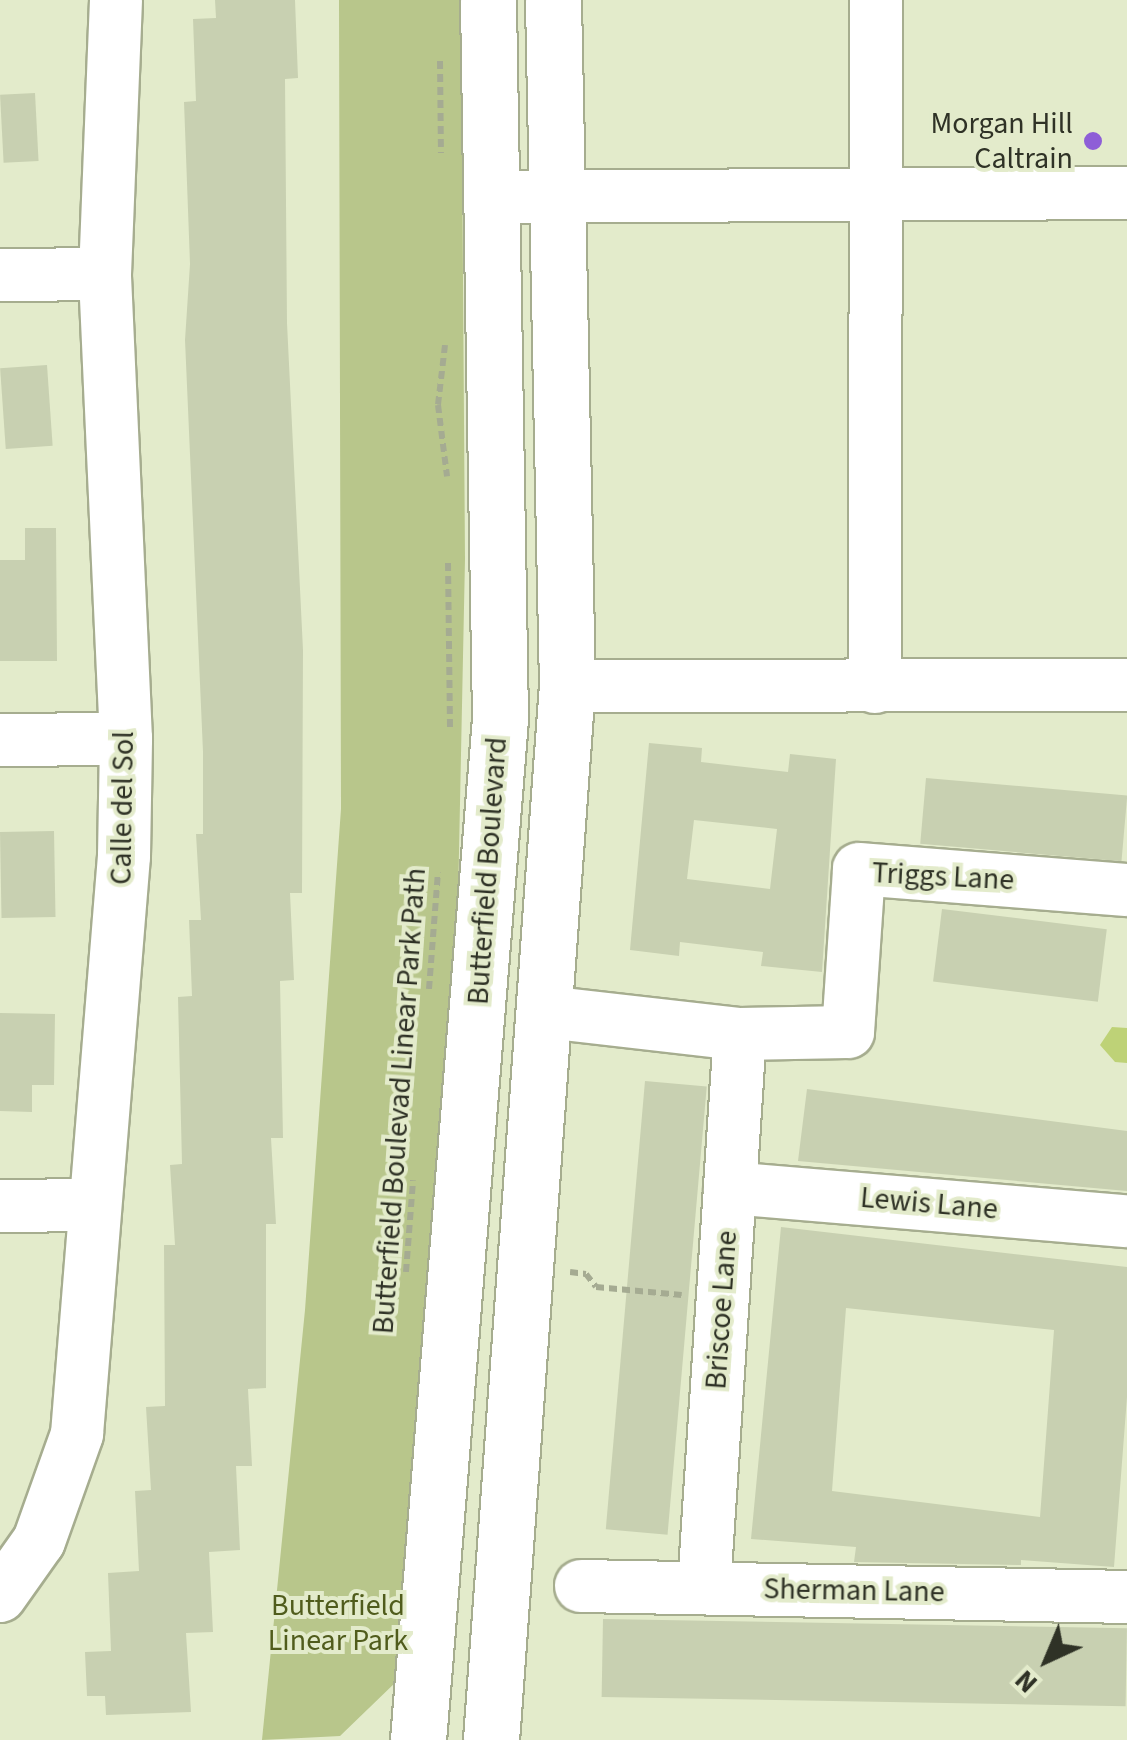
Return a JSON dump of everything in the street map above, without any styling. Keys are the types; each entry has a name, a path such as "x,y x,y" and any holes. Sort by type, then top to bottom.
{"main road":[{"name":"Butterfield Boulevard","path":"418,1740 500,718 488,0"},
{"path":"491,1740 568,686 552,0"}],"street":[{"name":"Calle del Sol","path":"0,1596 39,1541 77,1434 124,856 126,738 105,274 116,0"},
{"path":"875,687 876,0"},
{"path":"491,197 1127,193"},
{"path":"0,274 105,274"},
{"path":"568,686 1127,685"},
{"path":"0,740 126,738"},
{"name":"Triggs Lane","path":"740,1034 848,1032 860,869 1127,890"},
{"path":"546,1012 740,1034"},
{"name":"Briscoe Lane","path":"704,1587 740,1034"},
{"name":"Lewis Lane","path":"730,1188 1127,1221"},
{"path":"0,1206 93,1205"},
{"name":"Sherman Lane","path":"581,1586 1127,1598"}],"path":[{"path":"441,44 442,164"},
{"path":"448,335 438,405 450,489"},
{"path":"449,544 444,654 451,750"},
{"name":"Butterfield Boulevad Linear Park Path","path":"429,1008 432,903 441,858"},
{"name":"Butterfield Boulevad Linear Park Path","path":"406,1290 416,1160"},
{"path":"570,1272 586,1274 596,1287 699,1297"}],"green space":[{"name":"Butterfield Linear Park","path":"339,0 461,0 465,559 458,901 398,1680 340,1736 262,1740 305,1310 341,809"}],"shaded area":[{"path":"1112,1027 1127,1028 1127,1063 1115,1062 1100,1045"}],"building":[{"path":"215,0 295,0 298,78 285,79 287,323 303,650 302,893 290,893 294,980 280,981 283,1138 271,1138 276,1224 266,1224 266,1388 248,1389 252,1466 236,1466 240,1550 209,1552 213,1632 186,1633 191,1712 106,1715 105,1696 87,1696 85,1652 111,1651 108,1573 139,1571 135,1491 151,1490 146,1407 165,1406 164,1245 175,1245 170,1165 182,1164 178,997 192,996 189,920 201,920 196,834 203,834 203,752 185,340 190,264 184,102 196,101 193,19 216,18"},
{"path":"35,93 39,161 4,163 0,95"},
{"path":"47,365 53,446 6,449 0,368"},
{"path":"25,528 56,528 57,661 0,661 0,560 25,560"},
{"path":"649,743 702,748 701,762 788,772 790,754 836,759 822,972 761,966 763,952 680,942 679,956 630,950","holes":["694,820 777,829 770,889 687,879"]},
{"path":"926,778 1127,796 1121,861 920,844"},
{"path":"54,831 56,917 2,918 0,832"},
{"path":"942,909 1107,929 1098,1002 933,981"},
{"path":"0,1013 55,1014 54,1085 32,1085 32,1112 0,1111"},
{"path":"645,1081 707,1086 668,1535 606,1529"},
{"path":"807,1089 1127,1131 1127,1191 798,1161"},
{"path":"781,1227 1127,1267 1127,1397 1114,1567 1021,1560 1021,1565 854,1562 856,1547 751,1539","holes":["846,1308 1054,1330 1040,1517 832,1491"]},
{"path":"603,1619 1127,1628 1126,1706 602,1697"}],"place":[{"name":"Morgan Hill Caltrain","path":"1093,141"}]}
